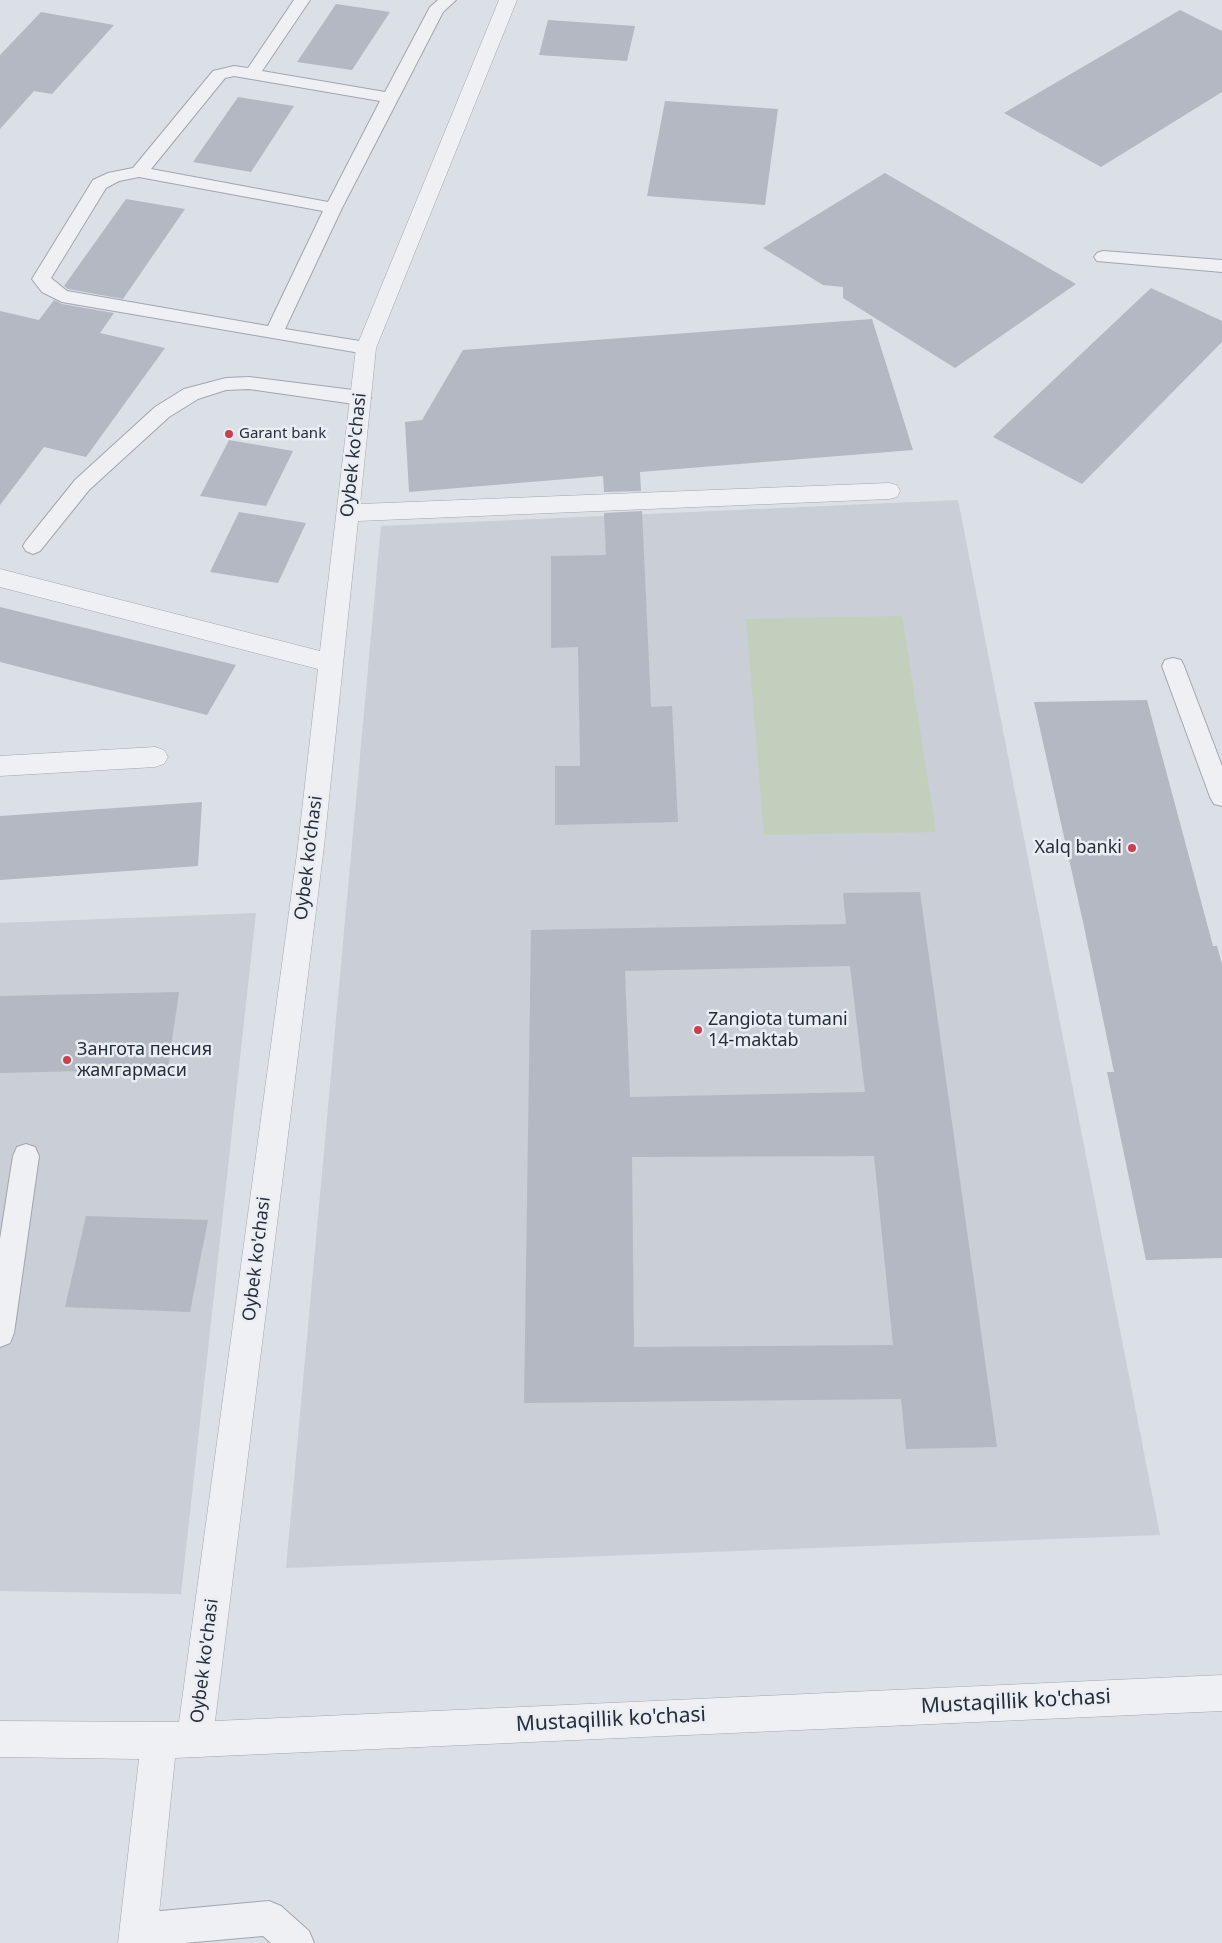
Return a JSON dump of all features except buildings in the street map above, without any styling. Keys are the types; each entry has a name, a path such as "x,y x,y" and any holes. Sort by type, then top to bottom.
{"street":[{"name":"Oybek ko'chasi","path":"195,1739 311,846 366,348 508,0"},
{"path":"348,513 889,490"},
{"path":"0,578 331,663"},
{"path":"0,766 155,757"},
{"name":"Mustaqillik ko'chasi","path":"0,1740 159,1741 1222,1692"},
{"path":"138,1936 159,1741"}],"lane":[{"path":"252,74 302,0"},
{"path":"274,333 333,208 390,98 436,10 448,0"},
{"path":"139,172 219,74 234,71 390,98"},
{"path":"333,208 139,172 114,177 99,184 41,279 49,288 62,296 366,348"},
{"path":"1103,257 1222,266"},
{"path":"33,546 82,485 162,412 191,394 226,384 249,382 361,398"},
{"path":"1173,666 1221,791"},
{"path":"0,1332 26,1156"},
{"path":"138,1936 269,1918 297,1943"}],"shaded area":[{"name":"Zangiota tumani 14-maktab","path":"958,500 1160,1535 286,1568 381,526"},
{"path":"256,913 181,1594 0,1591 0,923"}],"green space":[{"path":"902,616 936,832 764,835 746,619"}],"place":[{"name":"Garant bank","path":"229,434"},
{"name":"Xalq banki","path":"1132,848"},
{"name":"Zangiota tumani 14-maktab","path":"698,1030"},
{"name":"Зангота пенсия жамгармаси","path":"67,1060"}]}
